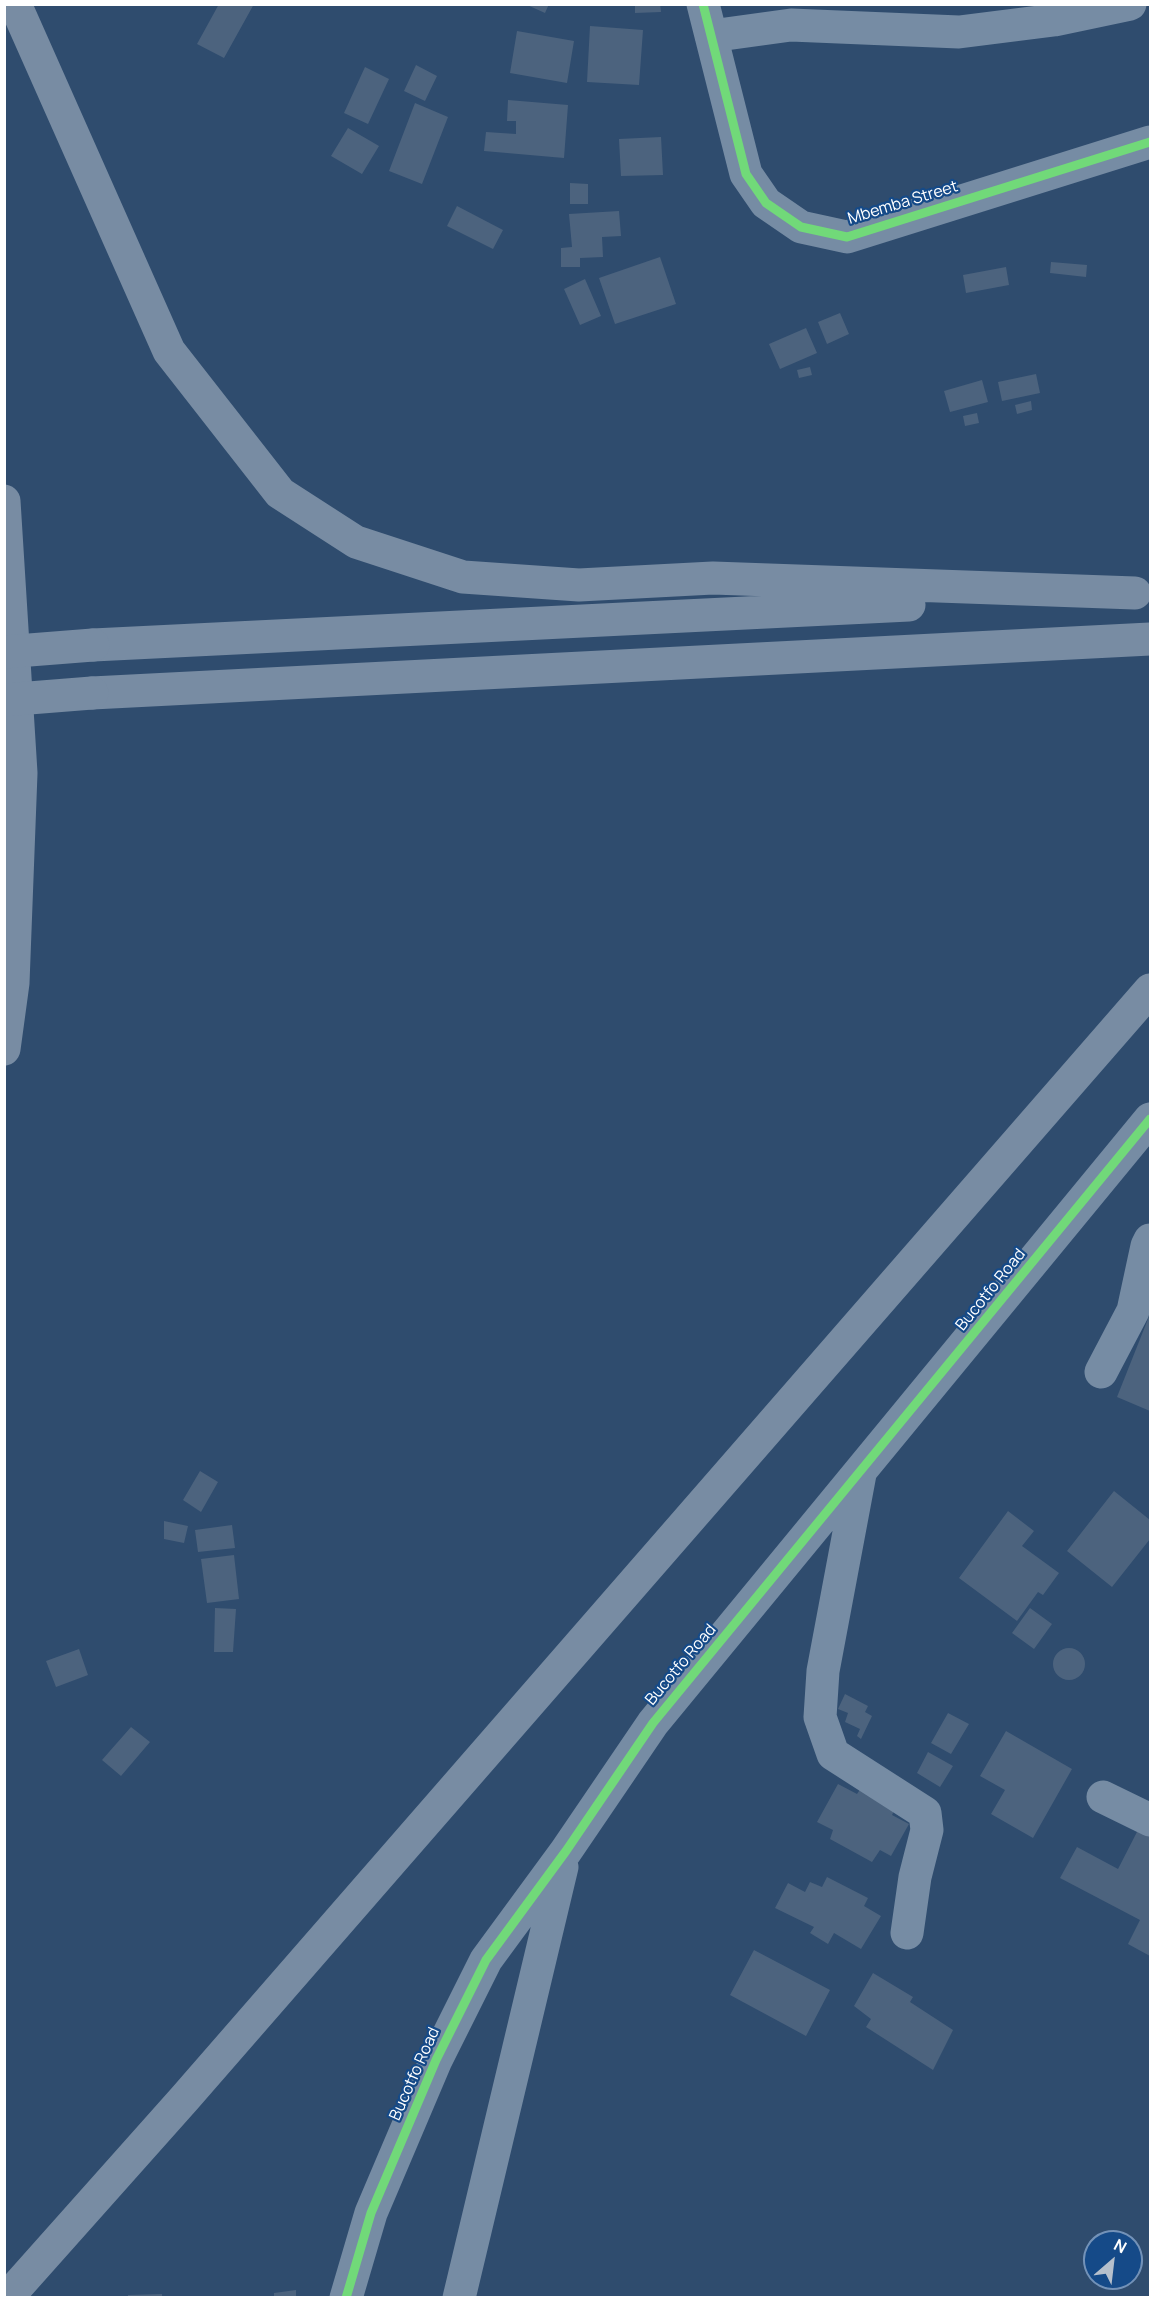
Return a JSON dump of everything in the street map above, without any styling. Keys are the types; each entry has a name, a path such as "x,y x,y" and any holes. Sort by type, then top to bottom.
{"highway":[{"path":"15,4 169,351 280,493 356,542 464,577 567,584 713,578 1143,592"},
{"path":"4,501 21,772 13,983 4,1049"},
{"path":"4,652 93,645 1143,592"},
{"path":"4,700 92,693 1150,639"},
{"path":"4,2297 14,2290 185,2098 1150,990"}],"street":[{"name":"Mbemba Street","path":"703,4 746,174 766,203 801,227 847,237 1150,142"},
{"path":"711,36 791,25 959,32 1054,20 1130,4"},
{"name":"Bucotfo Road","path":"346,2298 371,2213 436,2060 486,1960 566,1851 653,1723 1150,1119"},
{"path":"1101,1372 1133,1311 1150,1240"},
{"path":"860,1472 823,1671 820,1718 833,1754 926,1813 927,1830 915,1877 907,1933"},
{"path":"1103,1797 1150,1820"},
{"path":"459,2298 566,1851"}],"building":[{"path":"219,4 254,4 224,58 197,44"},
{"path":"525,4 549,4 545,13"},
{"path":"635,4 660,4 661,12 635,13"},
{"path":"590,26 643,30 639,85 587,82"},
{"path":"517,31 574,41 567,83 510,73"},
{"path":"416,65 437,76 425,101 404,91"},
{"path":"365,67 389,79 368,124 344,113"},
{"path":"508,100 568,105 564,158 484,151 486,132 516,134 516,121 507,121"},
{"path":"415,103 448,117 422,184 389,171"},
{"path":"348,128 379,146 362,174 331,156"},
{"path":"661,137 663,175 621,176 619,139"},
{"path":"570,183 588,184 588,204 570,204"},
{"path":"457,206 503,230 493,249 447,226"},
{"path":"619,211 621,236 602,237 603,257 580,258 580,267 561,267 561,248 572,247 569,214"},
{"path":"660,257 676,304 615,324 599,278"},
{"path":"1051,262 1087,265 1086,277 1050,273"},
{"path":"1006,267 1009,285 966,293 963,275"},
{"path":"585,279 601,316 580,325 564,289"},
{"path":"840,313 849,334 827,344 818,322"},
{"path":"806,328 817,353 780,369 769,344"},
{"path":"810,367 812,375 799,378 797,370"},
{"path":"1036,374 1040,393 1002,401 998,382"},
{"path":"982,380 988,402 950,412 944,391"},
{"path":"1031,401 1032,410 1017,414 1015,405"},
{"path":"977,413 979,423 965,426 963,416"},
{"path":"1150,1314 1150,1411 1117,1397"},
{"path":"200,1471 218,1482 201,1512 183,1500"},
{"path":"1114,1491 1150,1520 1150,1539 1112,1587 1067,1551"},
{"path":"1008,1511 1034,1531 1022,1546 1059,1573 1043,1595 1038,1592 1017,1621 959,1578"},
{"path":"164,1521 188,1526 184,1543 164,1539"},
{"path":"232,1525 235,1548 198,1552 195,1530"},
{"path":"234,1555 239,1599 207,1603 201,1559"},
{"path":"215,1608 236,1609 233,1652 214,1652"},
{"path":"1030,1608 1052,1624 1034,1649 1012,1633"},
{"path":"1069,1648 1080,1653 1085,1664 1080,1675 1069,1680 1058,1675 1053,1664 1058,1653"},
{"path":"79,1649 88,1675 56,1687 46,1661"},
{"path":"845,1694 868,1706 865,1712 872,1716 861,1739 857,1736 860,1729 845,1722 848,1713 838,1709"},
{"path":"948,1713 969,1724 951,1754 931,1743"},
{"path":"131,1727 150,1742 121,1776 102,1760"},
{"path":"1006,1731 1072,1769 1033,1838 991,1814 1005,1790 980,1776"},
{"path":"928,1752 953,1766 940,1787 917,1773"},
{"path":"838,1784 857,1794 861,1788 896,1807 892,1815 909,1824 891,1856 880,1850 872,1862 830,1839 833,1830 817,1822"},
{"path":"1138,1830 1150,1836 1150,1956 1128,1944 1140,1920 1060,1878 1077,1847 1118,1869"},
{"path":"827,1877 868,1898 864,1906 881,1916 861,1949 834,1933 828,1944 810,1933 814,1927 775,1908 788,1883 805,1892 810,1882 822,1887"},
{"path":"754,1950 830,1990 806,2036 730,1995"},
{"path":"873,1973 913,1997 910,2002 953,2030 933,2070 866,2027 871,2019 854,2006"},
{"path":"296,2290 296,2298 274,2298 274,2293"},
{"path":"162,2294 162,2298 128,2298 128,2295"}],"cycle path":[{"path":"703,4 746,174 766,203 801,227 847,237 1150,142"},
{"path":"346,2298 371,2213 436,2060 486,1960 566,1851 653,1723 1150,1119"}]}
